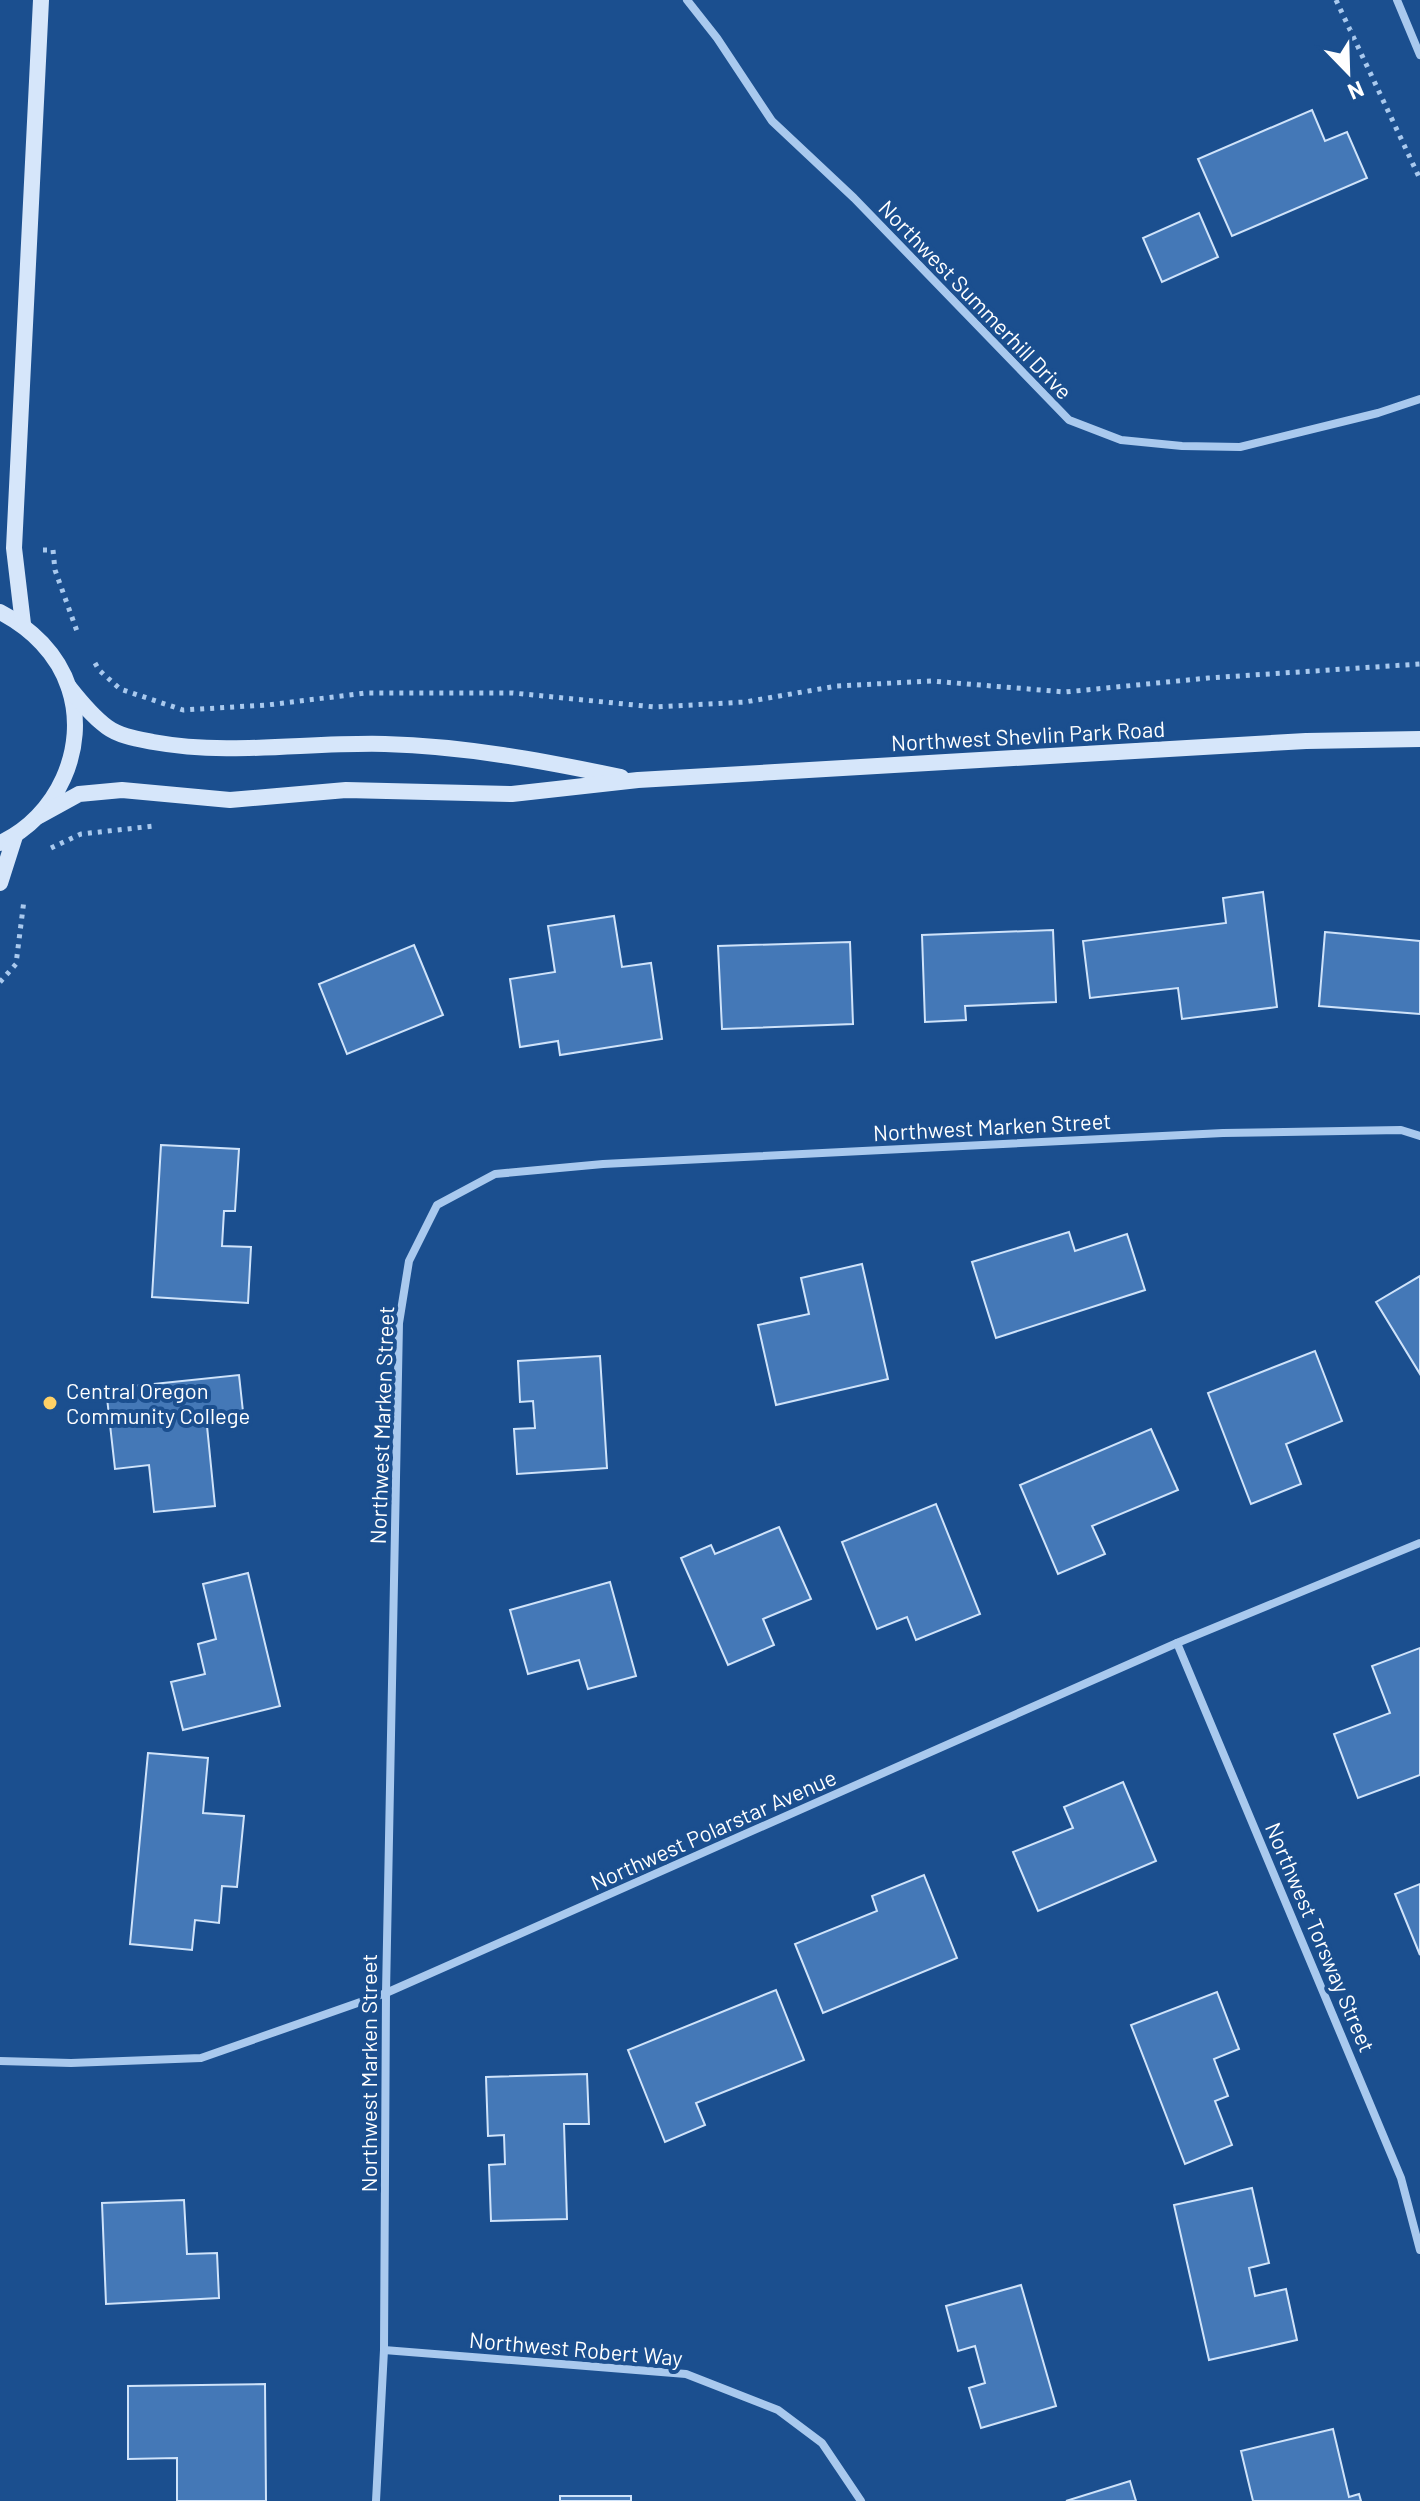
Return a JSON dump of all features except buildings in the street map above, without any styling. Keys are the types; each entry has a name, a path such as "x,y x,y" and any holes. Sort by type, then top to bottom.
{"street":[{"path":"23,624 14,548 41,0"},
{"name":"Northwest Summerhill Drive","path":"687,0 717,38 772,121 854,198 1069,420 1121,440 1182,446 1240,447 1378,413 1420,399"},
{"path":"1397,0 1420,55"},
{"path":"0,612 23,624 51,652 69,687 75,723 71,759 60,787 39,816 8,839 0,883"},
{"name":"Northwest Shevlin Park Road","path":"69,687 109,729 134,739 185,748 230,750 386,744 514,756 638,780"},
{"name":"Northwest Shevlin Park Road","path":"39,816 79,794 122,790 230,800 346,790 512,794 638,780 1290,741 1420,739"},
{"name":"Northwest Marken Street","path":"376,2501 384,2350 386,1993 399,1323 409,1261 437,1205 495,1174 603,1164 1223,1133 1401,1130 1420,1136"},
{"name":"Northwest Polarstar Avenue","path":"0,2061 71,2063 201,2058 386,1993 1177,1643 1420,1543"},
{"name":"Northwest Torsway Street","path":"1177,1643 1401,2178 1420,2250"},
{"name":"Northwest Robert Way","path":"384,2350 686,2374 778,2410 822,2443 861,2501"}],"path":[{"path":"1336,0 1420,179"},
{"path":"53,550 55,570 80,637"},
{"path":"93,659 99,670 120,689 183,710 381,693 513,693 655,707 745,702 837,686 931,681 1065,692 1208,678 1420,664"},
{"path":"47,850 81,834 118,829"},
{"path":"0,982 16,964 25,890"}],"place":[{"name":"Central Oregon Community College","path":"50,1403"}]}
